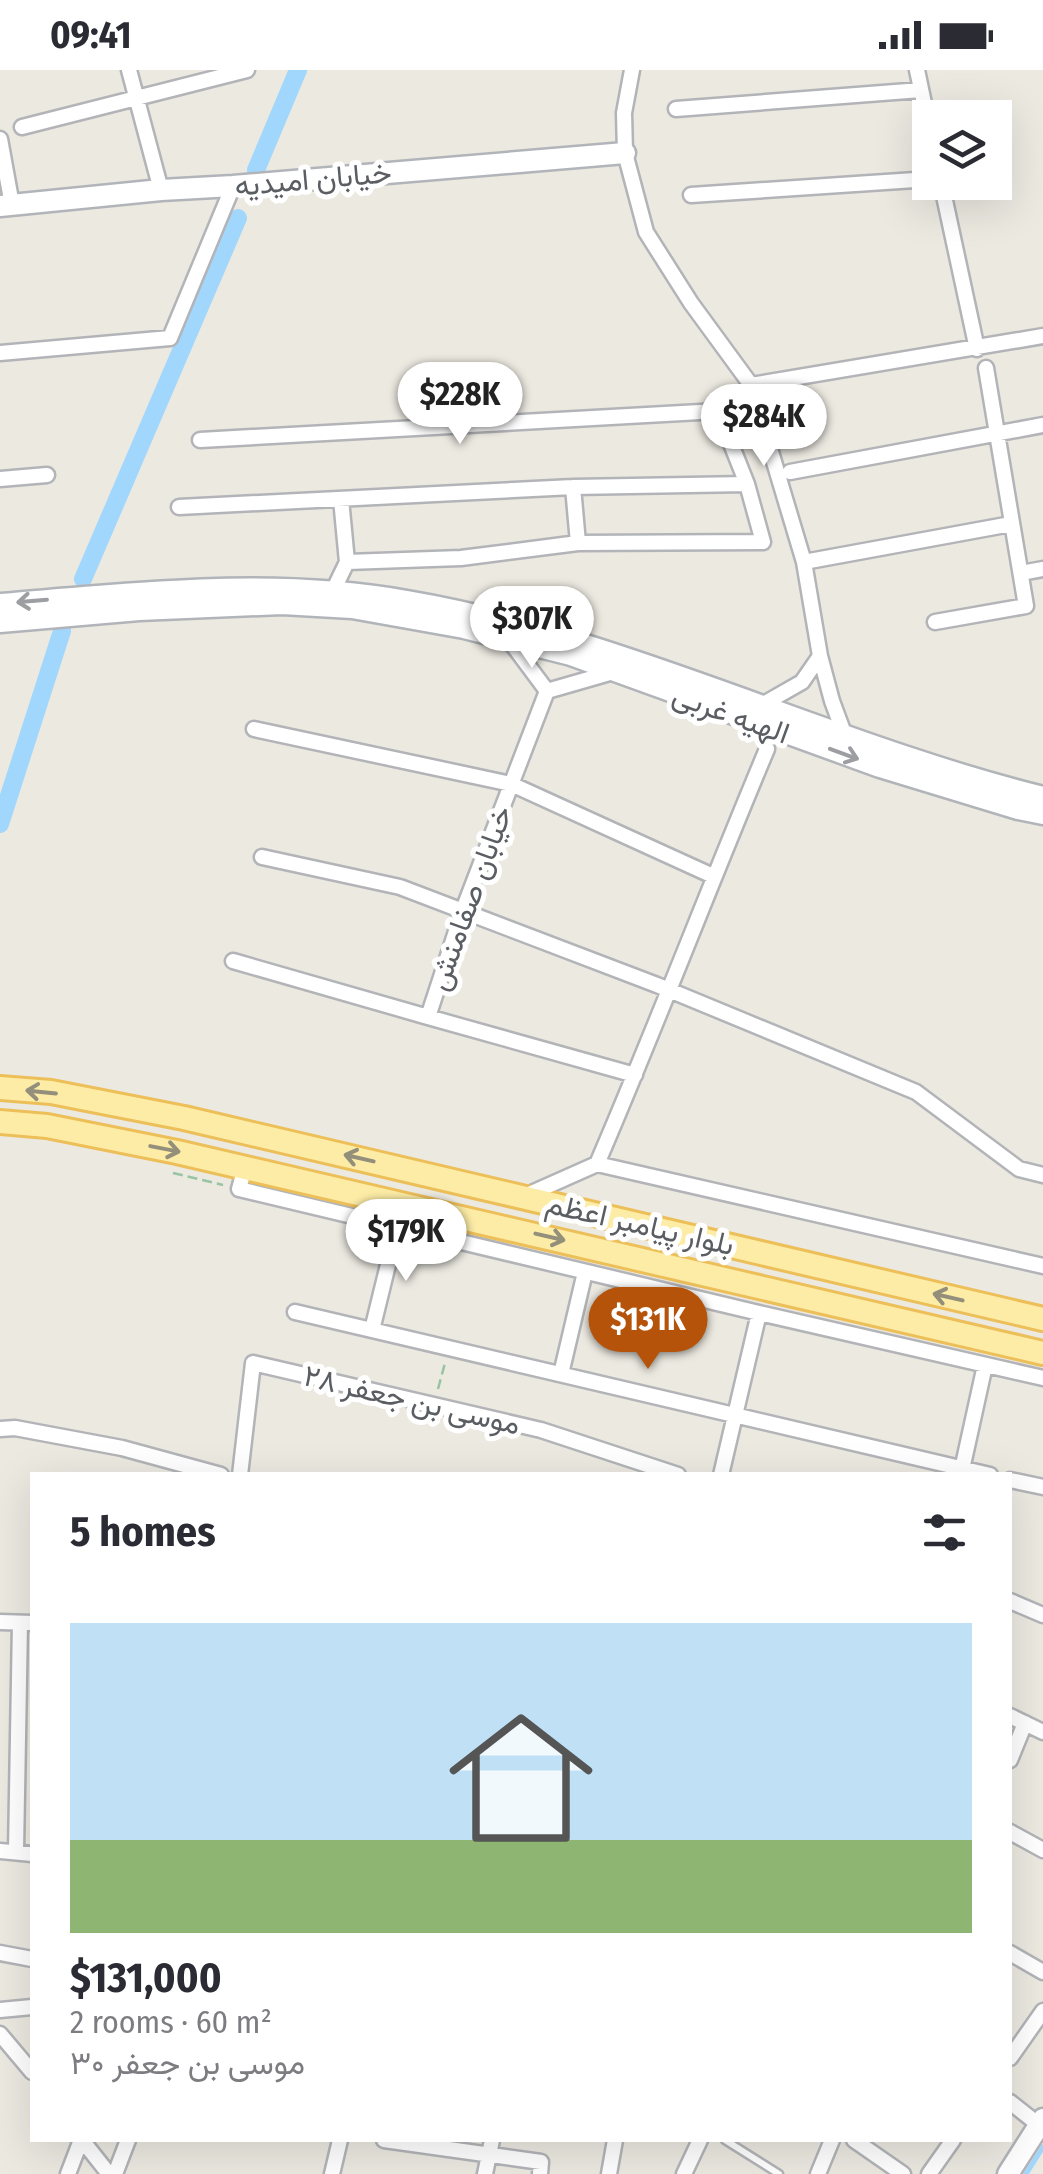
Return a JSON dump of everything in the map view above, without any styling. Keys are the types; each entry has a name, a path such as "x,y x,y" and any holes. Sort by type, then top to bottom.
{"main road":[{"name":"بلوار پیامبر اعظم","path":"0,1088 52,1092 184,1118 1043,1319"},
{"name":"بلوار پیامبر اعظم","path":"0,1122 47,1126 245,1167 1043,1353"}],"street":[{"path":"129,70 161,190"},
{"path":"22,127 247,70"},
{"path":"632,70 624,113 625,153 646,232 751,385 804,562 820,656 845,736"},
{"path":"916,70 923,100"},
{"path":"676,109 921,90"},
{"path":"0,139 6,206"},
{"name":"خیابان امیدیه","path":"6,206 625,153"},
{"path":"691,194 912,180"},
{"path":"0,353 170,338 233,186"},
{"path":"945,200 977,349"},
{"path":"751,385 1043,336"},
{"path":"935,622 1026,606 986,368"},
{"path":"200,440 718,411 763,542 578,543 461,558 346,562"},
{"path":"790,472 1043,425"},
{"path":"0,479 47,475"},
{"path":"179,506 573,487 746,484"},
{"path":"573,487 578,543"},
{"path":"333,590 346,562 341,499"},
{"path":"804,562 1011,524"},
{"path":"1021,573 1043,569"},
{"name":"الهیه غربی","path":"0,604 168,591 269,589 333,590 408,601 575,642 845,736 996,786 1043,797"},
{"name":"الهیه غربی","path":"0,622 139,610 282,604 352,608 464,628 571,656 880,768 1043,814"},
{"path":"509,640 547,691 614,671"},
{"path":"759,706 802,682 820,656"},
{"name":"خیابان صفامنش","path":"547,691 463,910 428,1016 635,1075"},
{"path":"254,729 511,784 713,876"},
{"path":"596,1164 767,749"},
{"path":"262,857 400,888 668,990 916,1092 1019,1169 1043,1175"},
{"path":"232,962 428,1016"},
{"path":"525,1197 596,1164 1043,1266"},
{"path":"245,1167 239,1189 1043,1378"},
{"path":"372,1330 397,1228"},
{"path":"560,1374 584,1272"},
{"path":"295,1312 962,1472 985,1364"},
{"path":"722,1472 759,1314"},
{"name":"موسی بن جعفر ۲۸","path":"240,1472 253,1362 541,1430 669,1472"},
{"path":"0,1429 14,1428 122,1448 210,1472"},
{"path":"1012,1480 1043,1488"},
{"path":"1012,1602 1043,1615"},
{"path":"0,1622 26,1623 25,1758 8,1851"},
{"path":"1012,1717 1043,1732"},
{"path":"1012,1755 1025,1723"},
{"path":"1012,1833 1043,1850"},
{"path":"0,1953 30,1959"},
{"path":"1012,1954 1043,1972"},
{"path":"0,2010 30,2007"},
{"path":"1012,2055 1043,2011"},
{"path":"0,2034 30,2070"},
{"path":"1008,2174 1041,2122 1012,2103"},
{"path":"68,2174 80,2142"},
{"path":"83,2142 112,2174 127,2142"},
{"path":"332,2174 340,2142"},
{"path":"410,2142 490,2148 541,2168"},
{"path":"609,2174 615,2142"},
{"path":"684,2174 699,2142"},
{"path":"818,2174 831,2142"},
{"path":"857,2142 902,2174"},
{"path":"929,2174 952,2142"},
{"path":"485,2174 490,2148"}],"lane":[{"path":"728,2142 779,2174"}],"path":[{"path":"434,1405 448,1348"}],"waterway":[{"path":"256,170 298,70"},
{"path":"83,579 238,218"},
{"path":"0,824 62,631"},
{"path":"1026,2174 1043,2147"}]}
